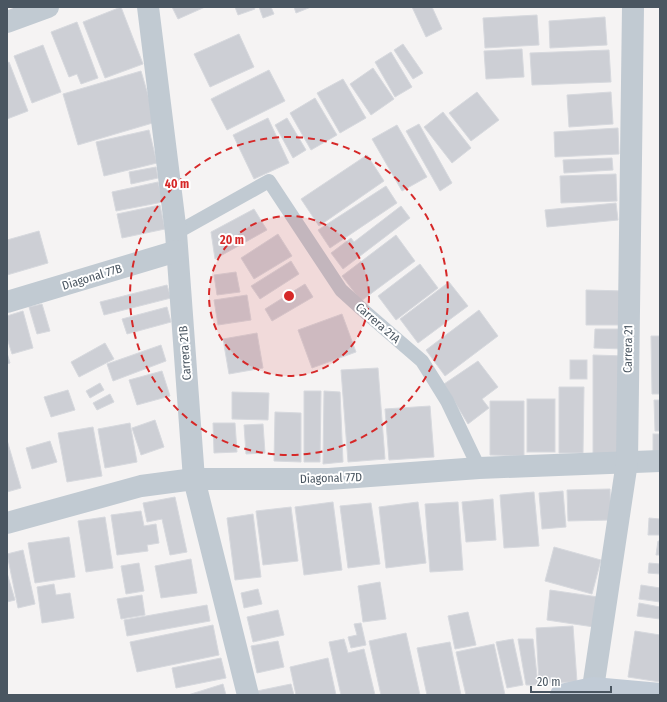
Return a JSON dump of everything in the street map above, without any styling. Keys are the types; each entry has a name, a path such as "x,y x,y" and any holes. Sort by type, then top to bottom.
{"street":[{"path":"7,22 48,7"},
{"name":"Carrera 21B","path":"148,7 176,242 194,479 248,695"},
{"name":"Carrera 21","path":"593,688 627,462 633,7"},
{"name":"Diagonal 77B","path":"7,302 176,242"},
{"name":"Diagonal 77D","path":"7,523 141,486 194,479 328,479 479,468 660,460"},
{"path":"561,695 593,688 660,694"}],"lane":[{"name":"Diagonal 77B","path":"176,242 269,181"},
{"name":"Carrera 21A","path":"269,181 342,290 422,361 447,401 479,468"}],"building":[{"path":"121,7 143,64 105,78 83,22"},
{"path":"172,7 205,7 178,19"},
{"path":"235,7 254,7 255,9 238,15"},
{"path":"259,7 271,7 274,14 263,18"},
{"path":"294,7 311,7 296,13"},
{"path":"412,7 432,7 442,29 426,37"},
{"path":"537,15 539,45 485,48 483,18"},
{"path":"605,17 607,45 550,48 549,21"},
{"path":"77,22 98,78 81,84 77,74 69,77 51,32"},
{"path":"239,34 254,67 210,87 194,54"},
{"path":"403,44 423,73 413,79 394,50"},
{"path":"43,45 61,92 32,103 14,56"},
{"path":"522,49 524,77 486,79 484,51"},
{"path":"609,50 611,82 532,85 530,53"},
{"path":"391,52 412,87 395,97 375,62"},
{"path":"9,62 28,111 7,119 7,63"},
{"path":"373,68 394,99 371,115 350,84"},
{"path":"269,70 285,101 227,130 211,99"},
{"path":"141,71 156,122 78,145 63,94"},
{"path":"343,79 366,118 340,133 317,93"},
{"path":"477,92 499,120 471,141 449,113"},
{"path":"611,92 613,124 569,127 567,95"},
{"path":"315,98 337,135 311,150 290,113"},
{"path":"443,112 471,148 452,163 424,127"},
{"path":"268,118 289,163 254,179 233,135"},
{"path":"287,118 306,150 293,158 275,125"},
{"path":"419,124 452,183 440,191 406,131"},
{"path":"397,125 427,177 402,191 372,139"},
{"path":"618,128 619,154 555,157 554,132"},
{"path":"149,130 157,163 104,176 96,142"},
{"path":"367,155 384,181 319,226 301,199"},
{"path":"612,158 613,170 564,173 563,160"},
{"path":"156,167 158,178 131,184 129,172"},
{"path":"616,174 617,201 561,203 560,176"},
{"path":"158,182 163,202 116,211 112,192"},
{"path":"386,186 397,203 330,248 318,230"},
{"path":"616,203 618,220 547,227 545,210"},
{"path":"160,205 165,229 122,238 117,214"},
{"path":"401,206 410,218 343,269 331,253 351,238 354,242"},
{"path":"254,209 267,230 215,259 211,232"},
{"path":"39,231 48,263 7,275 7,240"},
{"path":"278,234 292,256 254,279 241,258"},
{"path":"396,235 415,261 361,301 342,276"},
{"path":"291,261 299,274 260,299 251,286"},
{"path":"420,264 438,288 396,320 378,296"},
{"path":"236,272 240,292 217,295 214,275"},
{"path":"449,282 468,306 418,343 400,319"},
{"path":"305,284 313,297 272,321 265,309"},
{"path":"167,285 171,298 104,315 100,302"},
{"path":"586,290 625,291 625,325 586,325"},
{"path":"247,295 251,320 218,325 214,300"},
{"path":"42,304 50,331 37,334 29,307"},
{"path":"167,307 171,322 127,334 122,319"},
{"path":"479,310 498,336 445,376 426,350"},
{"path":"23,311 33,348 12,354 7,338 7,316"},
{"path":"342,314 356,352 312,368 298,330"},
{"path":"595,329 625,329 625,349 594,348"},
{"path":"257,333 263,368 229,374 223,339"},
{"path":"651,336 660,336 660,394 652,394"},
{"path":"105,343 114,359 79,377 71,362"},
{"path":"161,345 166,361 113,381 107,364"},
{"path":"7,353 10,363 7,364"},
{"path":"593,355 626,356 626,461 593,461"},
{"path":"570,360 587,360 587,379 570,379"},
{"path":"478,361 498,387 482,399 489,408 468,424 444,384"},
{"path":"378,368 385,459 348,462 341,370"},
{"path":"162,371 170,396 137,405 129,380"},
{"path":"100,383 104,390 90,398 86,391"},
{"path":"559,387 584,387 583,453 559,453"},
{"path":"68,390 75,410 51,417 44,397"},
{"path":"304,391 321,391 320,462 304,462"},
{"path":"324,391 340,392 343,462 323,464"},
{"path":"232,392 269,393 268,420 232,419"},
{"path":"110,394 114,402 97,410 93,403"},
{"path":"527,399 555,399 555,452 527,452"},
{"path":"654,400 660,400 660,431 655,431"},
{"path":"490,401 524,401 524,456 490,455"},
{"path":"430,406 434,457 389,460 385,409"},
{"path":"275,412 301,413 301,462 274,461"},
{"path":"155,420 164,447 141,455 132,428"},
{"path":"130,423 137,462 105,468 98,429"},
{"path":"213,423 235,423 237,452 214,453"},
{"path":"263,424 265,453 246,454 244,425"},
{"path":"93,427 102,476 67,482 58,433"},
{"path":"653,434 660,434 660,455 653,455"},
{"path":"7,440 21,488 7,492"},
{"path":"50,441 57,462 32,469 26,448"},
{"path":"610,489 611,520 568,521 567,490"},
{"path":"563,491 566,527 542,529 539,493"},
{"path":"534,492 539,546 504,548 500,495"},
{"path":"175,497 187,552 170,555 162,519 147,522 143,503"},
{"path":"493,499 496,540 466,542 462,502"},
{"path":"333,502 342,570 304,575 295,507"},
{"path":"418,502 426,563 386,568 379,507"},
{"path":"458,502 463,570 430,572 425,504"},
{"path":"371,503 380,564 348,568 340,506"},
{"path":"291,507 298,561 263,565 256,511"},
{"path":"141,511 144,526 156,524 159,543 147,545 148,551 117,555 111,515"},
{"path":"253,514 261,577 235,580 227,518"},
{"path":"105,517 113,568 86,572 78,521"},
{"path":"649,518 660,519 660,535 648,535"},
{"path":"69,537 75,577 35,583 28,543"},
{"path":"658,541 660,541 660,555 656,555"},
{"path":"554,547 601,560 592,594 545,581"},
{"path":"23,550 35,604 18,608 7,554"},
{"path":"191,559 197,593 161,598 155,566"},
{"path":"139,563 144,591 126,594 121,566"},
{"path":"649,563 660,564 660,574 648,573"},
{"path":"7,573 15,600 7,602"},
{"path":"380,582 386,619 363,622 358,586"},
{"path":"54,584 56,595 70,593 74,618 42,623 37,587"},
{"path":"641,585 660,588 660,602 639,599"},
{"path":"258,589 262,604 244,608 241,593"},
{"path":"550,590 598,597 594,627 547,620"},
{"path":"142,595 145,615 121,619 117,599"},
{"path":"639,603 660,607 660,619 637,616"},
{"path":"207,605 210,621 127,636 124,620"},
{"path":"278,610 284,635 253,642 247,617"},
{"path":"468,612 476,645 455,649 448,616"},
{"path":"361,623 366,645 351,648 348,637 357,635 354,624"},
{"path":"213,625 219,655 137,672 130,642"},
{"path":"573,626 577,682 539,683 536,628"},
{"path":"635,631 660,635 660,682 628,677"},
{"path":"406,633 420,695 381,695 369,641"},
{"path":"344,639 348,653 364,649 375,695 341,695 329,642"},
{"path":"513,639 523,685 507,688 496,642"},
{"path":"518,639 533,639 538,685 526,685"},
{"path":"278,641 284,667 257,673 251,646"},
{"path":"450,642 461,695 427,695 417,648"},
{"path":"494,644 505,695 466,695 456,652"},
{"path":"221,658 226,678 176,688 172,668"},
{"path":"328,658 336,695 296,695 290,667"},
{"path":"223,684 226,695 188,695"},
{"path":"291,684 294,695 258,695 257,691"}]}
